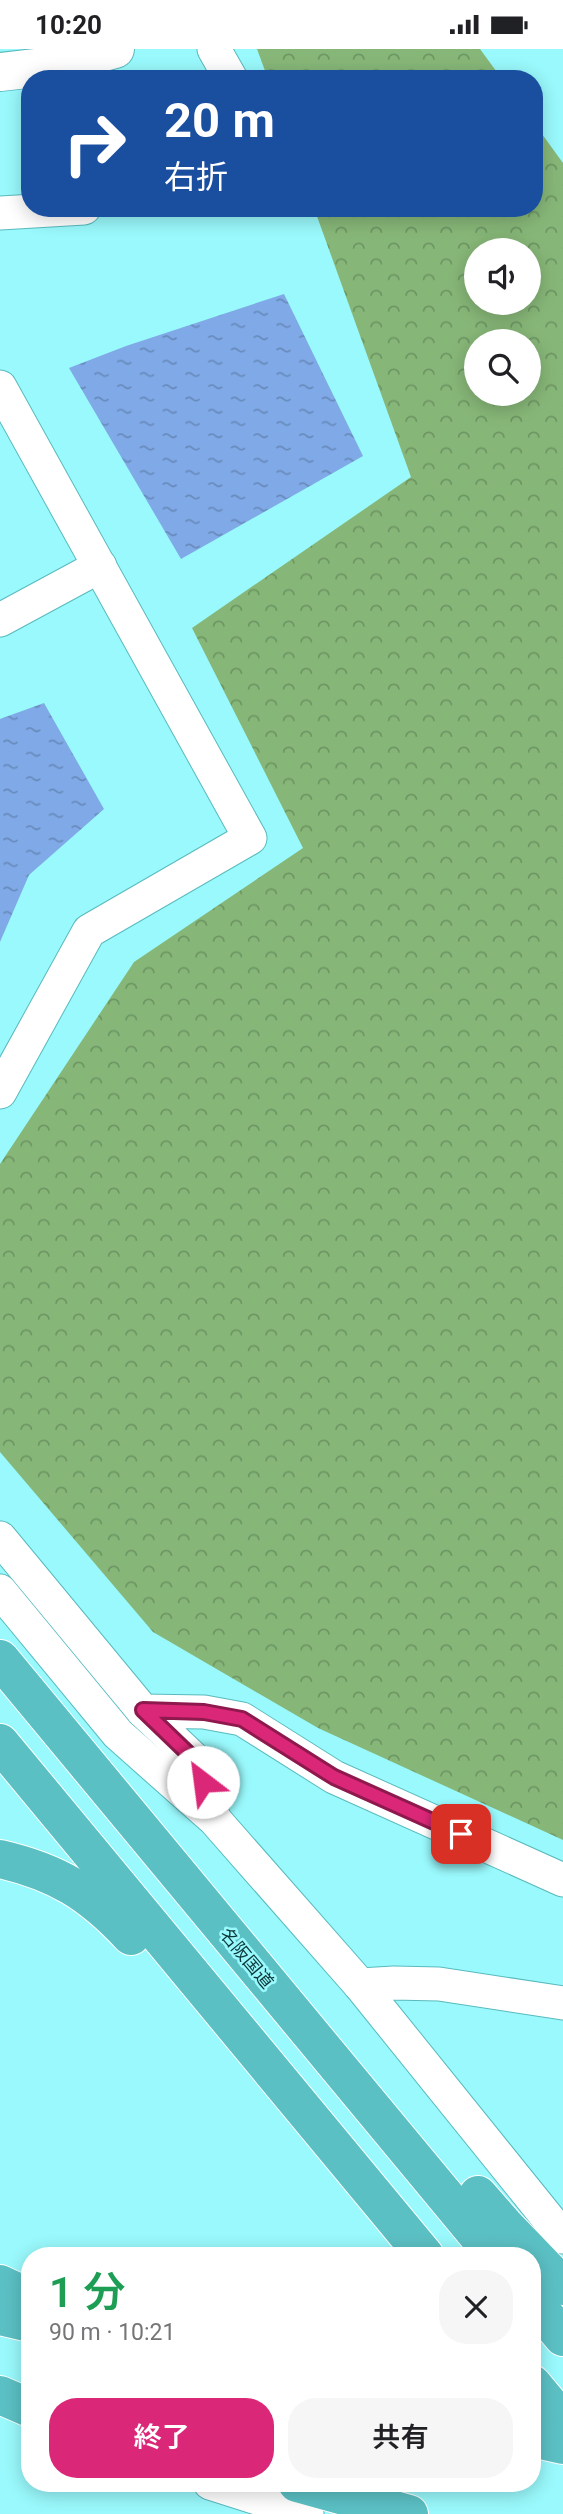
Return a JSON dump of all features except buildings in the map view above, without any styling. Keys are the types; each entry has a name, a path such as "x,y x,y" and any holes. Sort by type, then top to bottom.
{"highway":[{"name":"名阪国道","path":"0,1659 488,2247"},
{"path":"0,1743 416,2247"},
{"path":"122,1808 231,1901 525,2247"},
{"path":"0,1859 53,1875 102,1905 322,2160 414,2247"},
{"path":"541,2263 563,2286"},
{"path":"0,2284 21,2294"},
{"path":"541,2311 563,2337"},
{"path":"0,2316 21,2321"},
{"path":"0,2395 21,2404"},
{"path":"541,2395 563,2421"},
{"path":"541,2440 563,2445"},
{"path":"330,2492 409,2514"}],"street":[{"path":"0,72 53,66 115,49"},
{"path":"214,49 226,70"},
{"path":"0,213 21,212"},
{"path":"0,387 250,838 89,931 0,1092"},
{"path":"0,620 100,566"},
{"path":"0,1538 143,1710 197,1762 215,1820"},
{"path":"0,1591 118,1734 215,1820 360,1985 563,2237"},
{"path":"143,1710 204,1712 242,1719 334,1777 563,1880"},
{"path":"360,1985 439,1984 563,2003"},
{"path":"0,2415 21,2422"},
{"path":"238,2492 307,2514"}],"green space":[{"path":"257,49 480,49 495,70 265,70"},
{"path":"543,135 563,163 563,1840 318,1728 153,1632 0,1452 0,1164 134,962 303,848 192,628 411,477 317,217 543,217"}],"water":[{"path":"284,294 363,456 181,559 69,368 126,346"},
{"path":"44,703 104,809 29,875 0,942 0,719"}],"route":[{"path":"203,1782 197,1762 143,1710 204,1712 242,1719 334,1777 461,1834"}]}
